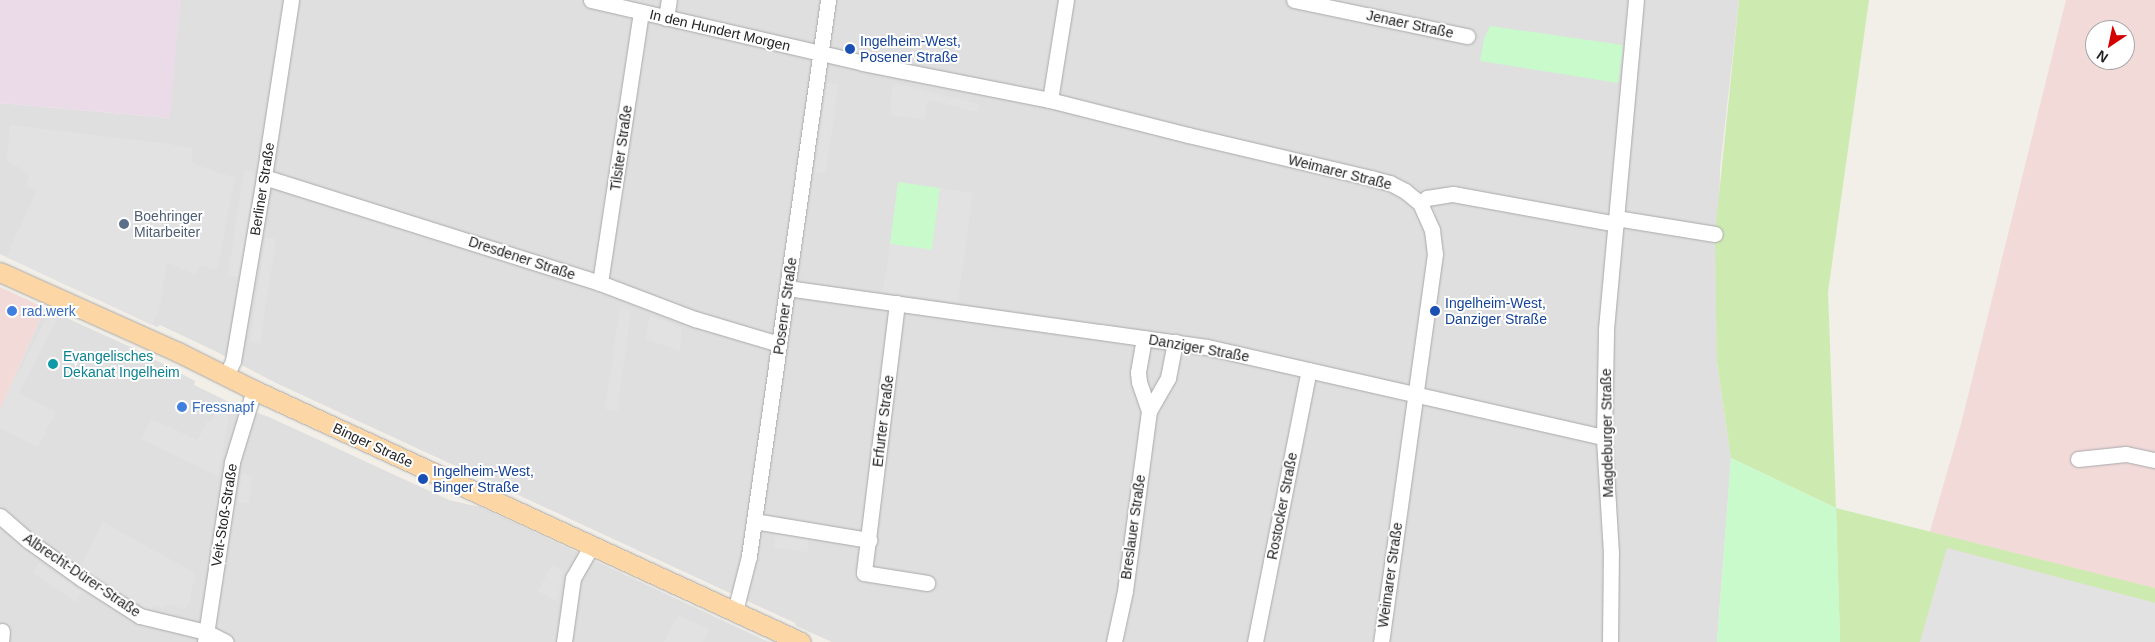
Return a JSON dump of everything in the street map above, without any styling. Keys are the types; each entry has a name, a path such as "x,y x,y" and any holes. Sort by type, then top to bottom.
{"main road":[{"name":"Binger Straße","path":"0,272 178,352 254,390 801,642"}],"street":[{"name":"Berliner Straße","path":"226,376 233,361 291,0"},
{"name":"In den Hundert Morgen","path":"591,0 820,54"},
{"path":"666,18 669,0"},
{"name":"Posener Straße","path":"735,611 743,584 754,521 828,0"},
{"path":"1050,100 1066,0"},
{"name":"Jenaer Straße","path":"1294,0 1467,36"},
{"name":"Magdeburger Straße","path":"1610,642 1611,552 1604,438 1606,329 1636,0"},
{"name":"Tilsiter Straße","path":"600,283 642,12"},
{"name":"Weimarer Straße","path":"820,54 1050,100 1188,136 1390,183 1405,191 1420,203 1432,230 1436,254 1381,642"},
{"name":"Dresdener Straße","path":"264,177 600,283 695,319 779,344"},
{"path":"1420,203 1427,198 1453,194 1616,221 1716,234"},
{"name":"Danziger Straße","path":"787,288 1207,347 1604,438"},
{"name":"Erfurter Straße","path":"898,303 864,573 927,583"},
{"name":"Breslauer Straße","path":"1144,338 1139,382 1149,412"},
{"name":"Breslauer Straße","path":"1114,642 1125,591 1149,412 1168,378 1175,342"},
{"name":"Rostocker Straße","path":"1255,642 1308,370"},
{"name":"Veit-Stoß-Straße","path":"206,637 232,462 254,390"},
{"path":"2078,459 2126,454 2155,460"},
{"name":"Albrecht-Dürer-Straße","path":"0,516 67,568 140,616 226,642"},
{"path":"754,521 869,540"},
{"path":"564,642 573,578 592,545"}],"shaded area":[{"path":"0,0 180,0 170,118 0,103"},
{"path":"180,0 1739,0 1720,168 1717,362 1731,458 1717,642 832,642 796,626 795,623 276,383 160,325 157,327 0,254 0,103 169,118"},
{"path":"2066,0 2155,0 2155,642 1898,642 1961,424"},
{"path":"827,83 838,84 826,173 815,172"},
{"path":"893,83 979,104 977,112 928,100 924,119 890,115"},
{"name":"Boehringer Mitarbeiter","path":"10,125 170,144 193,149 191,163 235,178 217,270 200,266 195,275 167,262 159,310 152,325 6,257 36,192 26,186 29,177 20,168 7,162"},
{"path":"244,170 256,172 239,277 228,276"},
{"path":"940,188 973,193 958,302 883,292 890,244 932,250"},
{"path":"266,238 276,239 260,343 250,341"},
{"path":"0,287 45,308 0,410"},
{"path":"45,308 135,349 195,381 194,385 231,403 269,417 449,500 480,507 769,642 0,642 0,410"},
{"path":"620,308 631,310 617,411 605,409"},
{"path":"50,310 59,315 19,393 56,412 38,447 0,428 0,410"},
{"path":"650,316 682,328 680,351 645,339"},
{"path":"222,399 231,403 218,476 141,439 151,419 198,440 207,421 211,422"},
{"path":"242,474 252,476 248,504 237,502"},
{"path":"103,522 195,573 190,600 185,609 167,604 163,608 154,605 150,613 106,589 80,568"},
{"path":"776,534 809,539 807,552 774,547"},
{"path":"1947,548 2155,603 2155,642 1920,642"},
{"path":"39,563 82,592 76,602 33,573"},
{"path":"552,565 563,571 557,601 538,591"},
{"path":"678,615 710,629 703,642 664,642"}],"green space":[{"path":"1739,0 1869,0 1828,292 1836,508 1731,458 1717,362 1715,234"},
{"path":"1490,26 1623,45 1618,83 1480,61 1484,39"},
{"path":"898,182 940,188 932,250 890,244"},
{"path":"1731,458 1836,508 1840,642 1717,642"},
{"path":"1836,508 2155,588 2155,603 1947,548 1920,642 1840,642"}],"place":[{"name":"Ingelheim-West, Posener Straße","path":"850,49"},
{"name":"Boehringer Mitarbeiter","path":"124,224"},
{"name":"rad.werk","path":"12,311"},
{"name":"Ingelheim-West, Danziger Straße","path":"1435,311"},
{"name":"Evangelisches Dekanat Ingelheim","path":"53,364"},
{"name":"Fressnapf","path":"182,407"},
{"name":"Ingelheim-West, Binger Straße","path":"423,479"}]}
